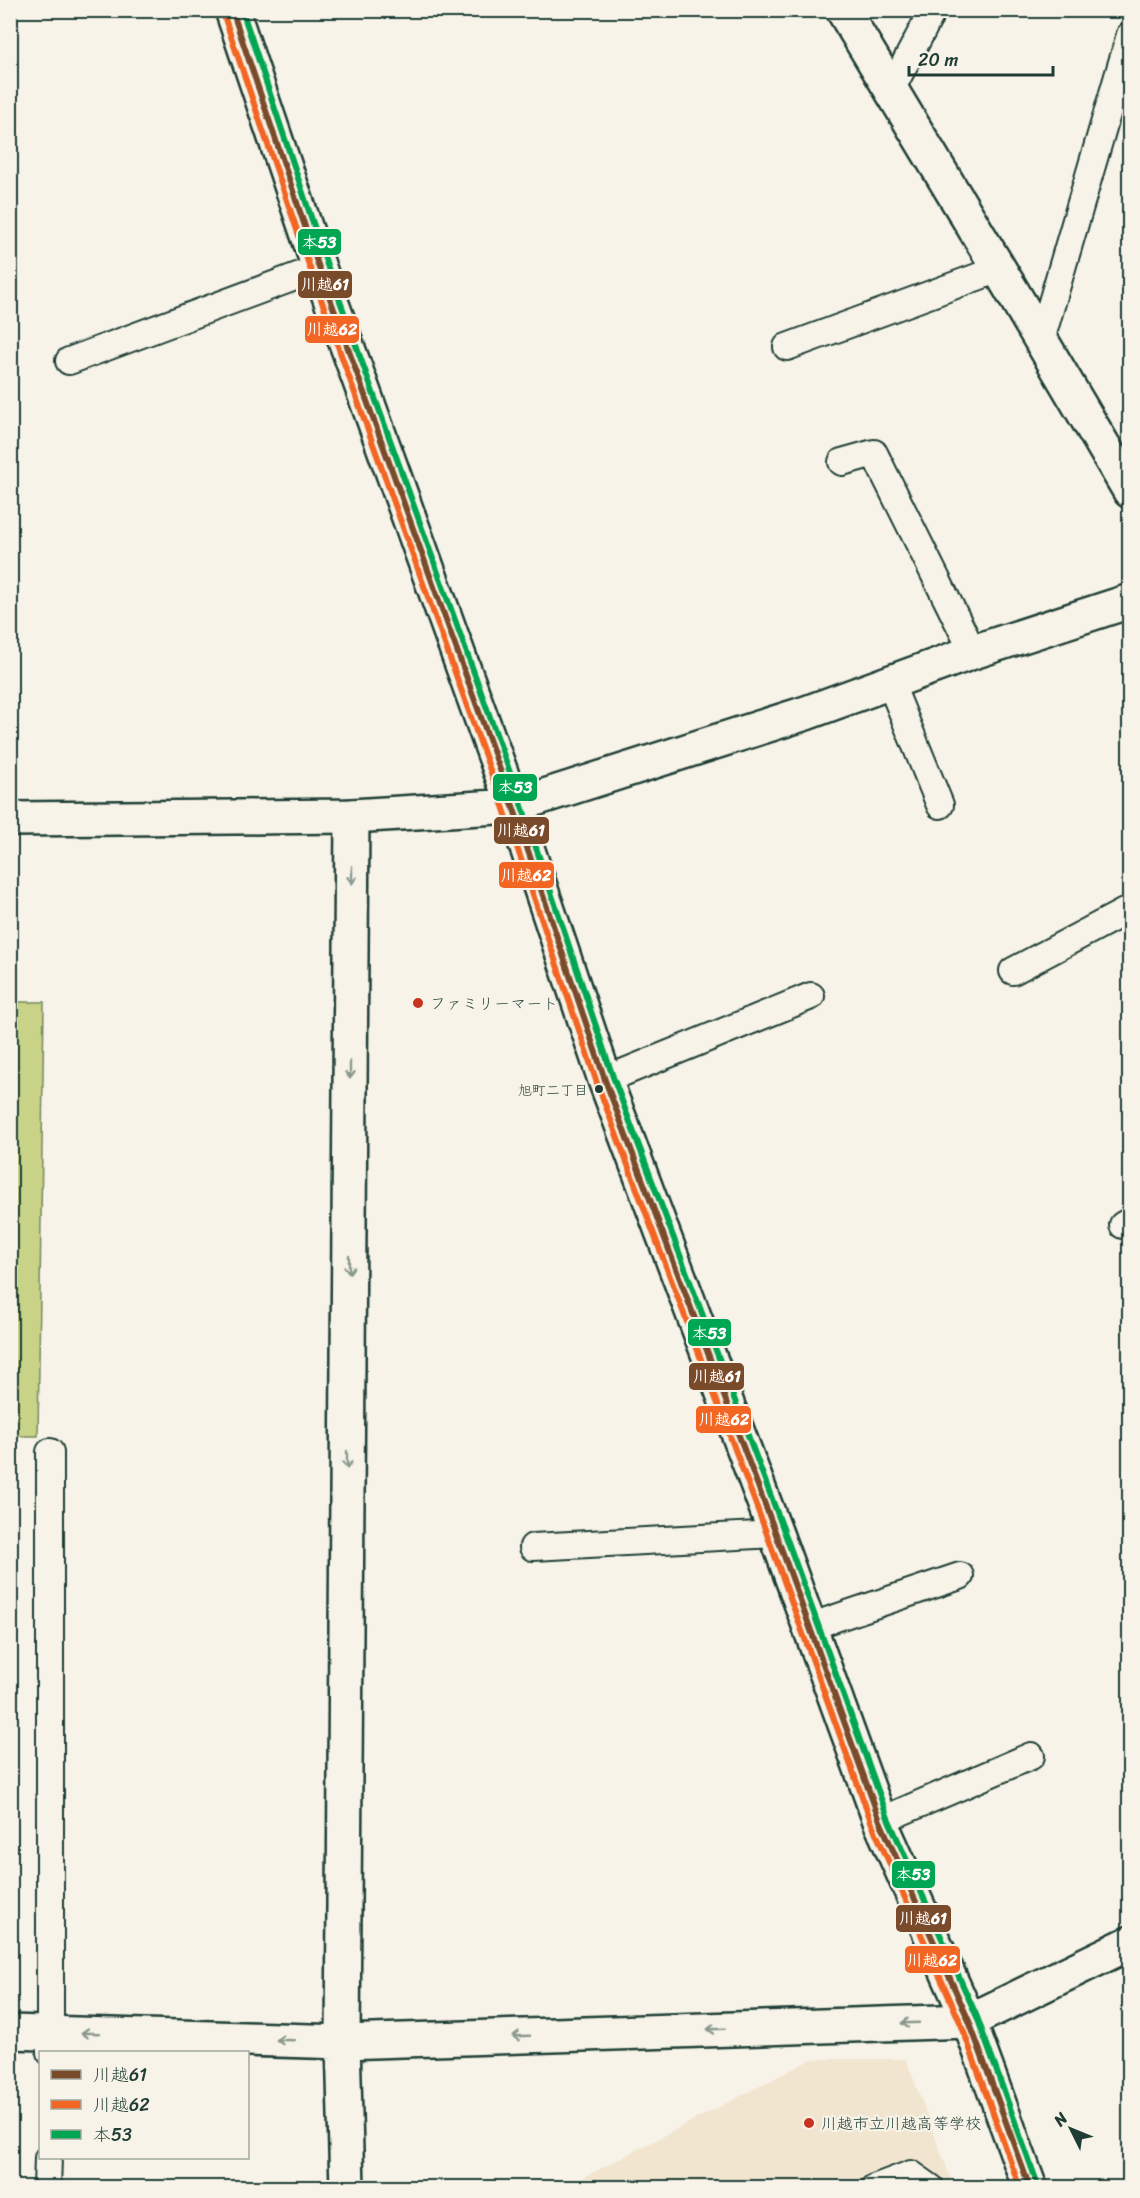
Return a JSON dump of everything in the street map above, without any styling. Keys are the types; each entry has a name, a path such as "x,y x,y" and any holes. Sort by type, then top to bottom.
{"street":[{"path":"232,10 319,268 513,806 605,1080 776,1534 880,1821 969,2021 1030,2187"},
{"path":"843,10 1130,491"},
{"path":"10,819 352,816 513,806 806,713 973,652 1130,601"},
{"path":"347,2187 343,2042 352,816"},
{"path":"10,2032 50,2042 343,2042 969,2021 1130,1943"}],"lane":[{"path":"891,90 933,10"},
{"path":"1041,340 1130,34"},
{"path":"69,361 319,268"},
{"path":"787,347 999,269"},
{"path":"842,462 874,453 973,652"},
{"path":"890,682 940,805"},
{"path":"1013,971 1130,909"},
{"path":"605,1080 811,996"},
{"path":"50,1452 50,2042"},
{"path":"533,1547 776,1534"},
{"path":"809,1627 960,1576"},
{"path":"880,1821 1030,1756"},
{"path":"47,2187 48,2159"},
{"path":"874,2187 911,2174 931,2187"}],"shaded area":[{"name":"川越市立川越高等学校","path":"812,2059 906,2059 954,2187 563,2188"}],"green space":[{"path":"11,1002 44,1002 38,1436 11,1436"}],"transit line":[{"name":"川越61","path":"232,10 319,268 513,806 605,1080 776,1534 880,1821 969,2021 1030,2188"},
{"name":"本53","path":"242,10 327,265 521,803 613,1077 784,1531 888,1818 977,2017 1038,2185"},
{"name":"川越62","path":"223,13 311,271 504,809 597,1083 768,1537 872,1824 961,2024 1020,2188"}],"place":[{"name":"ファミリーマート","path":"418,1003"},
{"name":"旭町二丁目","path":"599,1089"},
{"name":"川越市立川越高等学校","path":"809,2123"}]}
